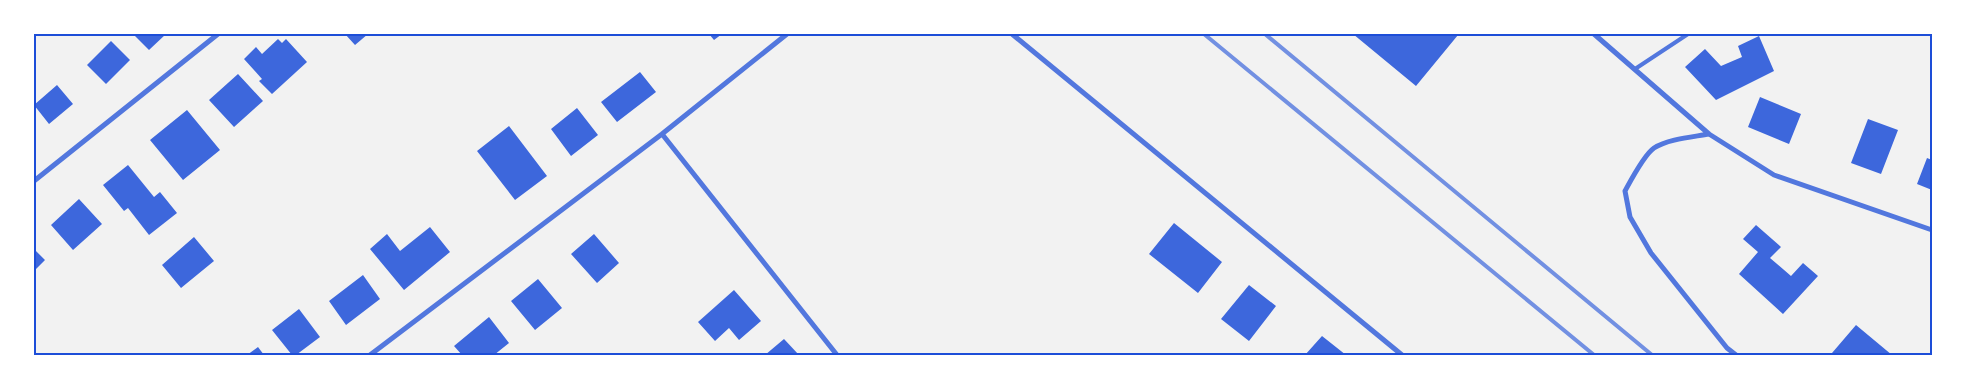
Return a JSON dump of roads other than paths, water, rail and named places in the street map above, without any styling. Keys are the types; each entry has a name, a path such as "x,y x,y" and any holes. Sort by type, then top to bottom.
{"street":[{"path":"34,181 218,34"},
{"path":"370,355 662,134 787,34"},
{"path":"1012,34 1402,355"},
{"path":"1594,34 1709,134 1774,175 1932,230"},
{"path":"662,134 837,355"},
{"path":"1709,134 1676,140 1654,148 1638,169 1625,191 1630,217 1651,253 1727,348 1736,355"}],"lane":[{"path":"1635,69 1688,34"}],"railway":[{"path":"1204,34 1594,355"},
{"path":"1265,34 1652,355"}]}
